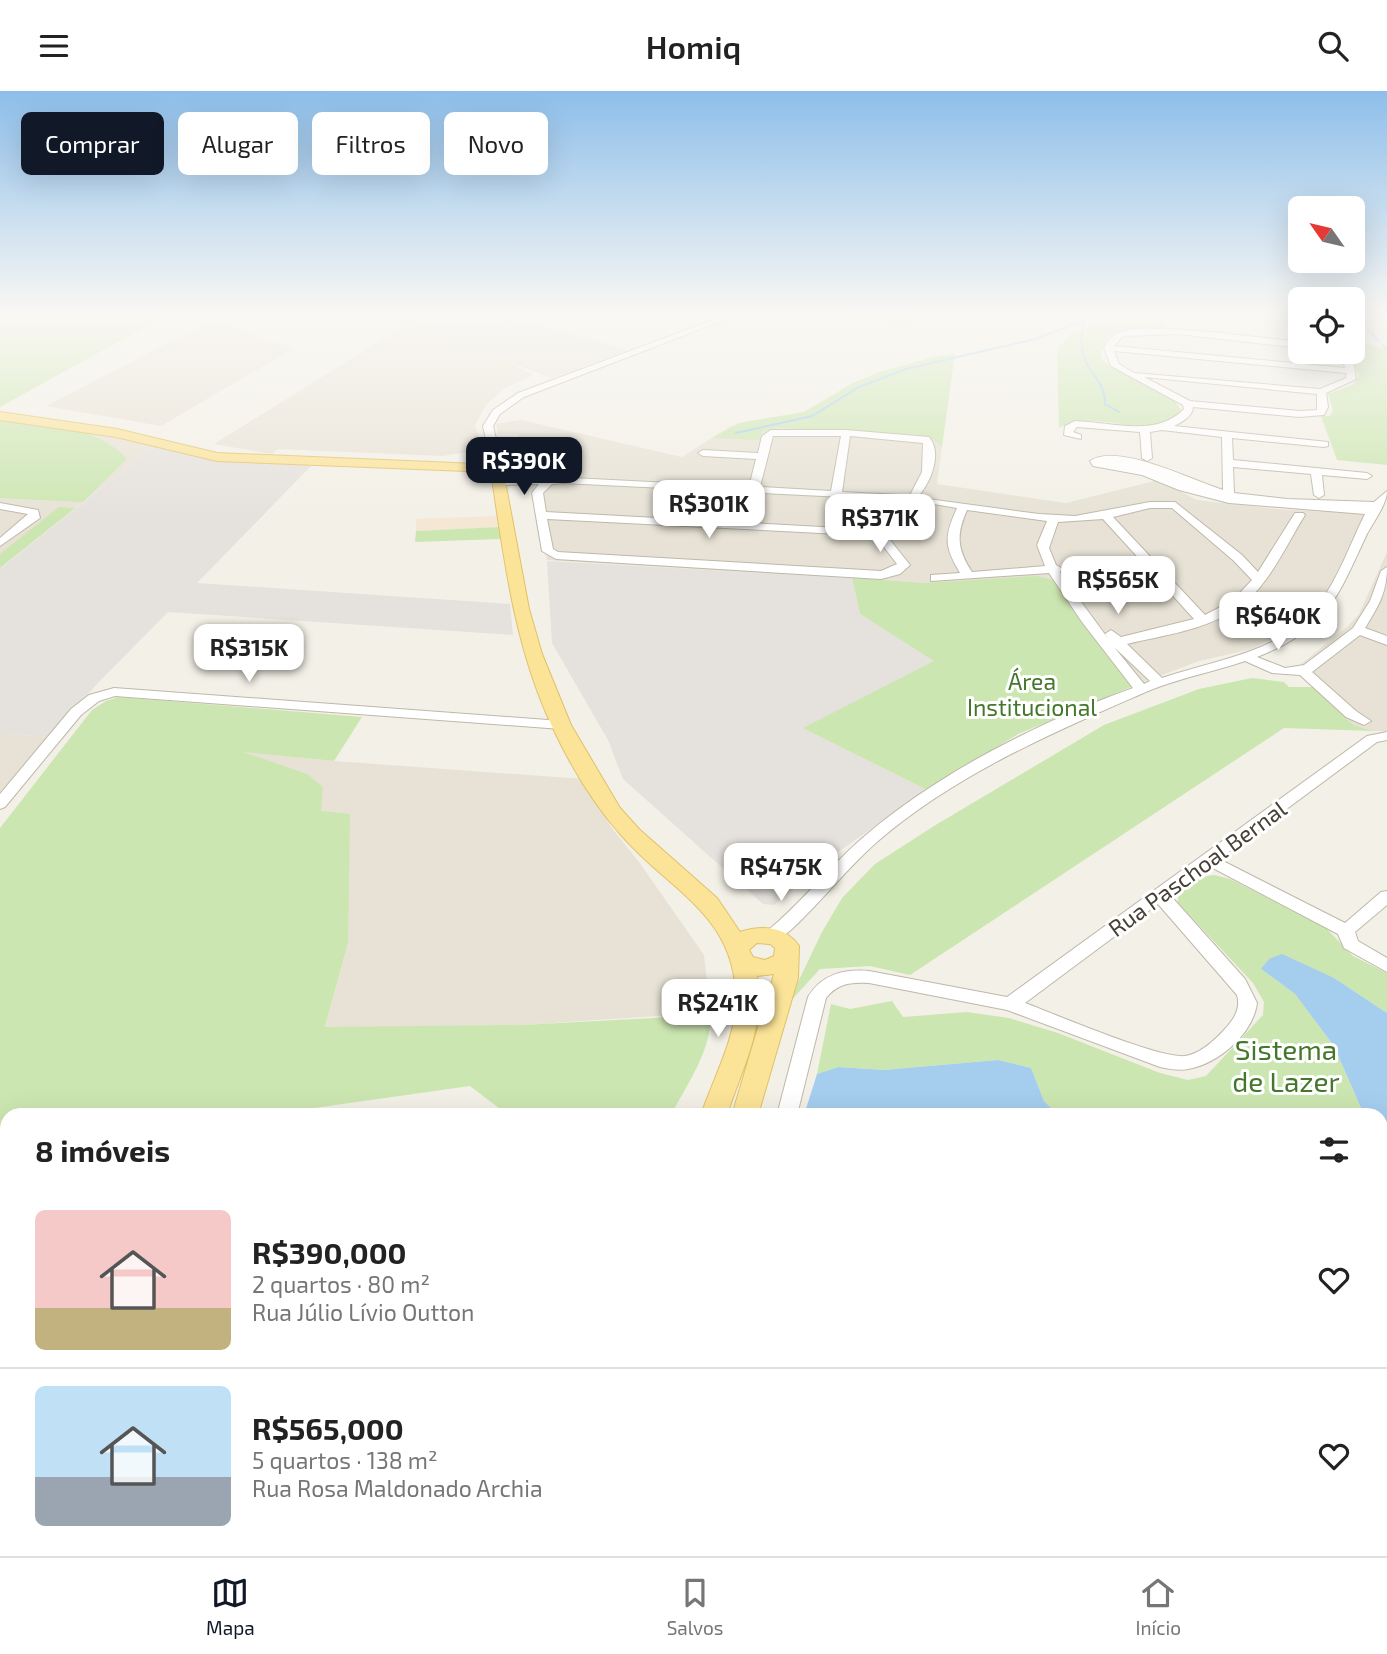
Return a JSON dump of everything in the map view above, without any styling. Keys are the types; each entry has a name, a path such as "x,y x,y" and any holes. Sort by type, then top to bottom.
{"main road":[{"path":"0,416 117,433 217,457 498,475 521,609 534,654 561,725 611,811 632,835 709,904 765,947 786,978 747,1108"},
{"path":"717,1108 743,1036 748,1002 765,947"}],"street":[{"path":"550,382 508,402 496,412 488,426 498,475 907,499"},
{"path":"1147,382 1188,404 1313,415 1321,413 1321,392"},
{"path":"1224,382 1321,392 1348,382"},
{"path":"1077,437 1068,433 1068,428 1075,424 1145,429 1177,423 1189,410 1188,404"},
{"path":"1177,423 1192,430"},
{"path":"1161,427 1324,444"},
{"path":"1145,429 1147,458"},
{"path":"754,489 771,433 846,433 925,439 928,442 929,458 925,484 907,499 884,534"},
{"path":"836,493 846,433"},
{"path":"1227,434 1229,495"},
{"path":"703,453 762,456"},
{"path":"1229,463 1367,476"},
{"path":"1316,472 1320,495"},
{"path":"1160,474 1229,495 1373,508 1229,500 1183,488 1160,474"},
{"path":"548,478 537,493 548,551 556,555 881,575 896,572 904,565 884,534"},
{"path":"1208,490 1220,489 1230,482"},
{"path":"1230,482 1281,501"},
{"path":"765,947 874,837 960,777 1027,740 1142,690 1246,656 1299,631 1328,606 1373,508 1387,494"},
{"path":"932,501 1054,519 1106,516 1163,503 1175,505 1238,558 1259,580"},
{"path":"964,505 952,527 952,539 954,553 968,575"},
{"path":"0,506 34,512 34,518 0,543"},
{"path":"541,515 884,534"},
{"path":"1112,643 1203,621 1236,604 1259,580 1299,515"},
{"path":"1106,516 1203,621"},
{"path":"1054,519 1042,545 1053,568 1112,643 1142,690"},
{"path":"1238,558 1271,558"},
{"path":"935,578 1053,568"},
{"path":"1229,660 1251,671 1306,674 1358,630 1384,589 1387,571"},
{"path":"1358,630 1387,641"},
{"path":"1112,643 1160,683"},
{"path":"1246,656 1272,669 1306,674 1351,714 1364,720"},
{"path":"0,804 76,712 94,698 114,692 561,725"},
{"name":"Rua Paschoal Bernal","path":"1010,1004 1372,739 1387,736"},
{"path":"1209,860 1346,930 1350,944 1387,966"},
{"path":"790,1108 817,997 827,985 847,977 869,977 1010,1004 1160,1060 1180,1063 1194,1061 1210,1052 1245,1017 1249,1006 1247,996 1239,983 1160,895"},
{"path":"1346,930 1387,896"}],"shaded area":[{"path":"92,382 236,382 161,426 46,406"},
{"path":"313,382 518,382 505,388 486,405 475,425 480,442 468,452 442,456 278,449 272,454 214,444"},
{"path":"0,420 69,428 154,446 0,568"},
{"path":"521,420 682,457 731,426 918,435 932,439 942,447 937,484 1066,503 1158,480 1197,500 1277,509 1364,514 1327,593 1317,608 1289,630 1252,649 1199,661 1104,697 984,674 926,583 547,560 533,495 514,442 521,440 518,434 498,434 496,424"},
{"path":"154,446 212,460 311,466 197,583 510,604 513,635 168,612 96,685 50,737 0,734 0,569"},
{"path":"499,516 500,527 416,531 416,519"},
{"path":"1387,552 1387,731 1373,731 1345,719 1295,669 1359,614"},
{"path":"547,561 852,578 860,614 935,661 804,728 927,790 832,856 774,905 763,904 623,779 608,740 552,643"},
{"path":"0,734 50,737 0,795"},
{"path":"241,751 334,761 584,779 611,827 704,955 709,999 718,1012 522,1025 325,1028 348,943 320,811 268,761"}],"green space":[{"path":"0,382 45,382 0,407"},
{"path":"951,382 942,447 932,439 918,435 776,428 762,432 759,440 712,438 739,423 804,412 853,383"},
{"path":"1058,382 1143,382 1167,396 1181,410 1169,420 1155,425 1089,421 1073,422 1059,428"},
{"path":"1355,382 1387,382 1387,465 1337,460 1321,416 1330,416 1333,411 1328,394"},
{"path":"0,420 51,425 85,433 100,439 127,459 83,502 0,498"},
{"path":"59,507 75,508 0,568 0,554"},
{"path":"500,527 501,539 415,542 416,531"},
{"name":"Área Institucional","path":"1037,576 1053,580 1133,686 1018,734 927,790 803,728 934,661 860,614 852,578 926,583"},
{"path":"1252,678 1284,682 1289,687 1313,687 1354,725 1373,731 1284,728 910,975 870,966 820,969 787,1005 822,932 842,898 875,864 1104,725 1199,689"},
{"path":"119,697 362,717 334,761 244,752 307,774 323,787 321,811 350,814 348,943 325,1027 522,1025 709,1015 710,1027 703,1053 675,1108 499,1108 470,1086 314,1108 0,1108 0,828 92,710"},
{"name":"Sistema de Lazer","path":"1214,875 1230,879 1323,925 1353,956 1387,973 1387,1013 1334,978 1261,969 1295,994 1334,1046 1361,1108 1051,1108 1044,1101 1031,1068 998,1060 884,1070 838,1067 817,1074 831,1004 850,1009 892,1001 903,1017 967,1012 1009,1018 1058,1033 1160,1073 1188,1080 1206,1076 1263,1015 1264,1002 1253,983 1178,903 1181,891 1201,878"}],"water":[{"path":"1282,954 1334,978 1387,1013 1387,1108 1361,1108 1334,1046 1295,994 1261,969 1269,959"},
{"path":"998,1060 1031,1068 1044,1101 1051,1108 806,1108 817,1074 838,1067 884,1070"}],"waterway":[{"path":"736,433 812,416 871,382"},
{"path":"1099,382 1105,404 1119,412"}]}
